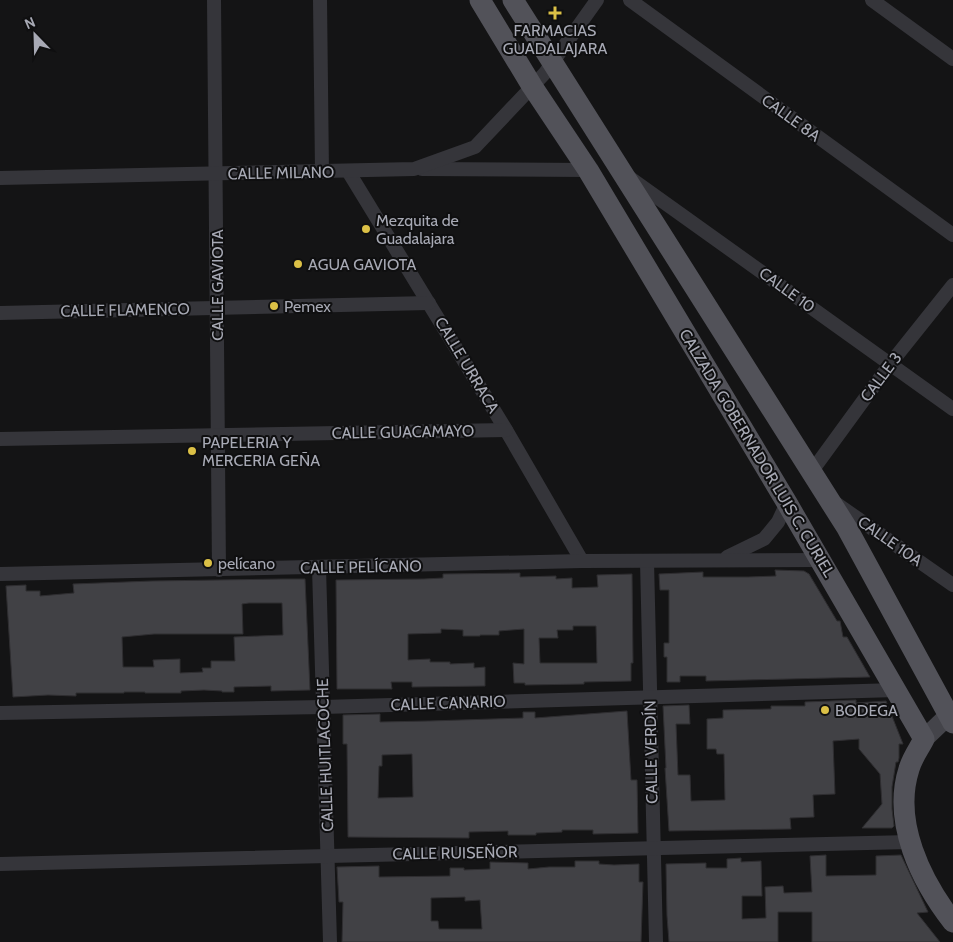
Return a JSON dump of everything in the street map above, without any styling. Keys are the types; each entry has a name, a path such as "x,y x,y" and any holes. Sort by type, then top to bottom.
{"main road":[{"name":"CALZADA GOBERNADOR LUIS C. CURIEL","path":"480,0 532,86 588,170 788,503 924,739"},
{"name":"CALZADA GOBERNADOR LUIS C. CURIEL","path":"513,0 847,528 951,717"},
{"path":"951,717 924,739 908,770 905,811 910,842 916,861 926,883 953,922"}],"street":[{"name":"CALLE GAVIOTA","path":"214,0 219,570"},
{"path":"320,0 322,172"},
{"name":"CALLE MILANO","path":"0,178 414,169 475,146 532,86 597,0"},
{"name":"CALLE 8A","path":"630,0 953,235"},
{"path":"872,0 953,59"},
{"path":"414,169 588,170"},
{"name":"CALLE URRACA","path":"348,171 506,430 582,561"},
{"name":"CALLE 10","path":"621,172 953,409"},
{"name":"CALLE 3","path":"812,471 890,364 953,285"},
{"name":"CALLE FLAMENCO","path":"0,313 429,303"},
{"name":"CALLE GUACAMAYO","path":"0,439 506,430"},
{"name":"CALLE 10A","path":"828,497 953,585"},
{"name":"CALLE PELÍCANO","path":"723,559 764,539 778,522 788,503"},
{"name":"CALLE PELÍCANO","path":"0,574 582,561 820,560"},
{"name":"CALLE VERDÍN","path":"647,561 656,942"},
{"name":"CALLE HUITLACOCHE","path":"319,568 330,942"},
{"name":"CALLE CANARIO","path":"0,713 323,707 896,690"},
{"name":"CALLE RUISEÑOR","path":"0,864 910,842"}],"building":[{"path":"775,570 804,571 809,574 837,621 840,621 843,637 847,637 870,677 706,681 706,676 680,676 680,682 667,682 667,657 664,657 664,643 669,643 669,590 660,590 659,574 703,572 703,577 776,576"},
{"path":"520,573 520,577 556,576 556,579 572,578 572,588 598,587 597,575 632,574 633,663 631,663 631,681 584,682 584,684 525,685 525,683 514,683 513,663 524,664 524,629 499,631 499,635 463,636 463,630 441,629 441,633 408,634 408,660 430,659 430,662 450,662 450,664 474,663 474,668 485,667 485,686 412,687 412,682 391,682 392,689 337,689 336,580 443,578 443,574","holes":["573,626 596,626 597,663 540,663 539,638 558,638 557,630 573,630"]},
{"path":"305,579 310,690 271,691 271,686 234,687 234,692 204,690 181,691 181,693 76,693 76,696 13,697 6,586 26,585 26,591 40,591 40,596 74,593 73,584","holes":["282,603 283,635 234,637 235,661 211,661 211,668 202,668 203,672 180,673 180,659 153,660 154,667 123,667 122,637 154,634 243,634 242,604"]},
{"path":"856,700 856,703 886,701 903,744 899,744 899,758 898,762 896,762 892,787 894,826 892,828 862,828 882,804 880,774 859,749 859,739 833,741 835,794 813,795 814,817 790,818 791,829 669,831 663,706 689,705 690,724 676,724 678,775 690,775 691,801 725,800 724,754 717,754 716,749 707,749 707,719 723,718 723,710 771,709 771,706 805,706 805,702"},
{"path":"627,711 631,780 637,780 638,833 593,834 593,830 562,830 562,832 536,833 536,835 508,835 508,831 469,832 469,838 348,837 347,744 343,744 343,715 380,714 380,722 523,718 523,712 535,712 535,718","holes":["412,754 413,797 378,798 379,766 382,766 382,755"]},
{"path":"826,855 826,876 876,875 876,856 901,855 928,912 917,913 940,942 812,942 812,912 778,912 778,942 669,942 666,864 706,863 706,868 727,868 727,859 741,858 741,862 761,861 762,896 742,896 742,919 766,918 765,887 783,886 784,893 812,892 810,856"},
{"path":"575,861 599,861 599,864 614,865 639,864 639,882 643,882 641,942 342,942 343,902 339,902 337,867 379,866 379,877 450,876 450,868 464,868 464,870 490,869 490,862 528,863 528,869 575,867","holes":["465,897 465,901 480,900 482,929 439,929 438,921 431,921 431,898"]}],"place":[{"name":"FARMACIAS GUADALAJARA","path":"555,13"},
{"name":"Mezquita de Guadalajara","path":"366,229"},
{"name":"AGUA GAVIOTA","path":"298,264"},
{"name":"Pemex","path":"274,306"},
{"name":"PAPELERIA Y MERCERIA GEÑA","path":"192,451"},
{"name":"pelícano","path":"208,563"},
{"name":"BODEGA","path":"825,710"}]}
